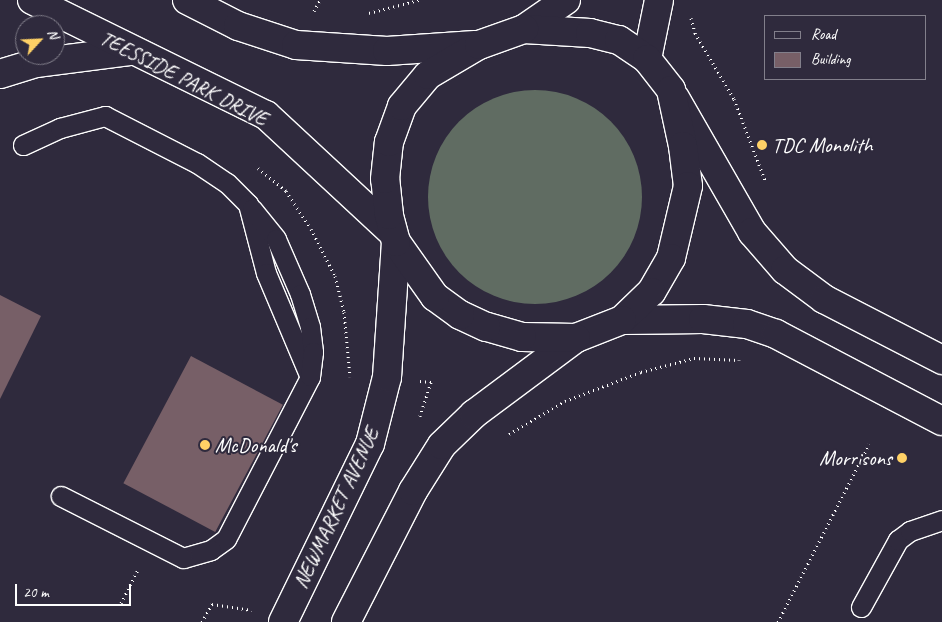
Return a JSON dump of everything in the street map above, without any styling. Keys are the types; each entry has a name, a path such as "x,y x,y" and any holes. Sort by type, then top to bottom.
{"street":[{"name":"TEESSIDE PARK DRIVE","path":"32,0 130,51 266,115 394,237 435,298 460,315 486,328 522,337 576,338"},
{"path":"187,0 238,26 296,44 387,51 479,45 524,29 566,0"},
{"path":"647,59 659,0"},
{"path":"524,29 590,33 619,40 647,59 671,90 752,232 785,270 824,299 942,360"},
{"name":"NEWMARKET AVENUE","path":"283,622 370,444 388,377 394,237 385,179 389,142 402,106 428,75 479,45"},
{"path":"0,74 36,63 130,51"},
{"path":"622,320 651,292 671,258 688,186 671,90"},
{"path":"346,622 412,490 442,445 474,414 576,338 622,320 703,319 747,324 776,334 942,420"}],"lane":[{"path":"24,145 60,128 105,116 197,163 227,183 248,204 266,273 310,377 226,538 211,550 183,558 61,496"},
{"path":"861,607 898,540 910,531 942,520"}],"path":[{"path":"320,0 312,16 321,16"},
{"path":"367,14 419,0"},
{"path":"689,8 695,33 734,99 767,186"},
{"path":"778,622 869,444"},
{"path":"202,622 212,604 255,610"}],"shaded area":[{"path":"535,90 556,92 576,98 594,108 617,129 634,156 640,176 642,197 640,218 634,238 624,256 603,279 576,296 556,302 535,304 514,302 494,296 476,286 453,265 436,238 430,218 428,197 430,176 436,156 446,138 467,115 494,98 514,92"}],"building":[{"path":"0,295 41,316 0,399"},
{"name":"McDonald's","path":"191,356 283,405 215,532 123,483"}],"place":[{"name":"TDC Monolith","path":"762,145"},
{"name":"McDonald's","path":"205,445"},
{"name":"Morrisons","path":"902,458"}]}
